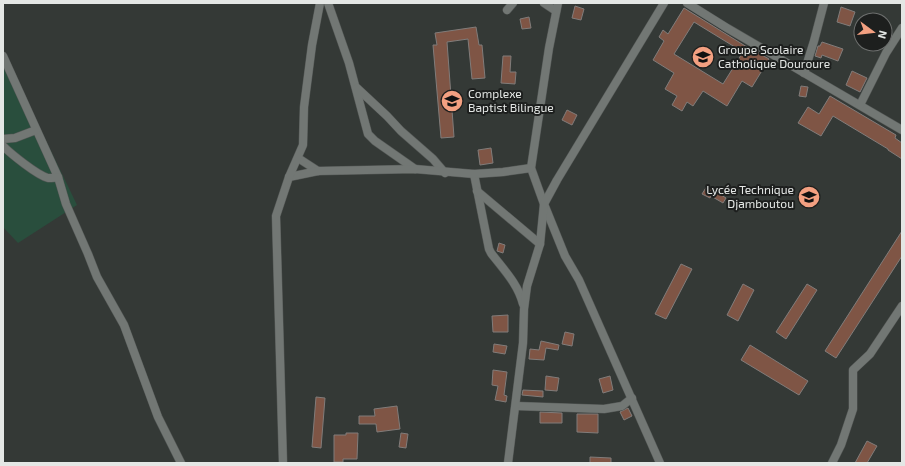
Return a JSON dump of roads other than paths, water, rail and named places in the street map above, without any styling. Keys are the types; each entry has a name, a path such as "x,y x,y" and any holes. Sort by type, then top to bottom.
{"street":[{"path":"283,463 276,216 289,177 303,145 306,92 312,45 320,3"},
{"path":"328,3 356,88 368,134 375,141 415,169"},
{"path":"507,10 513,3"},
{"path":"544,3 557,7 548,55 531,168 565,256 579,280 660,463"},
{"path":"508,463 523,343 524,309 529,278 540,244 544,204 556,180 664,3"},
{"path":"687,3 902,130"},
{"path":"804,73 824,3"},
{"path":"860,105 886,53 902,28"},
{"path":"3,56 58,177 66,204 97,277 124,325 158,418 181,463"},
{"path":"356,88 433,159 444,172"},
{"path":"3,139 15,138 36,130"},
{"path":"3,146 12,156 39,174 49,178 58,177"},
{"path":"298,158 318,171"},
{"path":"289,177 318,171 415,169 474,174 531,168"},
{"path":"474,174 489,248 518,290 524,309"},
{"path":"478,191 540,244"},
{"path":"832,463 841,445 853,409 853,370 870,354 902,306"},
{"path":"516,406 604,409 622,406 632,398"}],"place":[{"name":"Groupe Scolaire Catholique Douroure","path":"703,57"},
{"name":"Complexe Baptist Bilingue","path":"452,101"},
{"name":"Lycée Technique Djamboutou","path":"809,197"}]}
